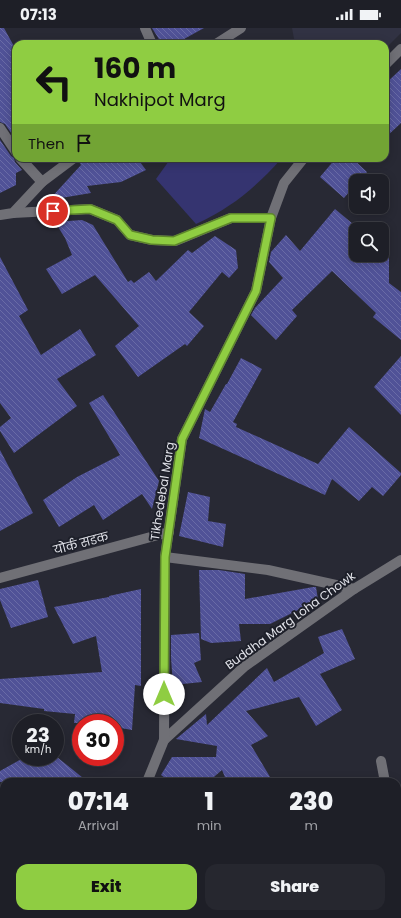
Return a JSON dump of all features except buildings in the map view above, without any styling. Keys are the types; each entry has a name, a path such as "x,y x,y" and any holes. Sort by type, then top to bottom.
{"street":[{"path":"145,28 150,40"},
{"path":"222,40 241,28"},
{"path":"389,61 401,49"},
{"path":"0,128 12,146"},
{"path":"24,162 42,182"},
{"path":"13,213 42,182 69,162"},
{"name":"Tikhedebal Marg","path":"148,778 164,740 165,557 182,439 256,291 271,218 284,182 301,162"},
{"path":"0,215 90,209 117,220 130,235 152,240 174,241 231,218 271,218"},
{"name":"योर्क सडक","path":"0,578 169,532"},
{"path":"165,557 268,570 354,589"},
{"name":"Buddha Marg Loha Chowk","path":"164,740 244,667 354,589 401,560"},
{"path":"381,761 384,778"}],"shaded area":[{"path":"292,28 401,28 401,33 389,45 389,40 294,40"},
{"path":"168,162 278,162 243,196 221,211 196,224 156,179"}],"route":[{"path":"53,211 90,209 117,220 130,235 152,240 174,241 231,218 271,218 256,291 182,439 165,557 164,694"}]}
